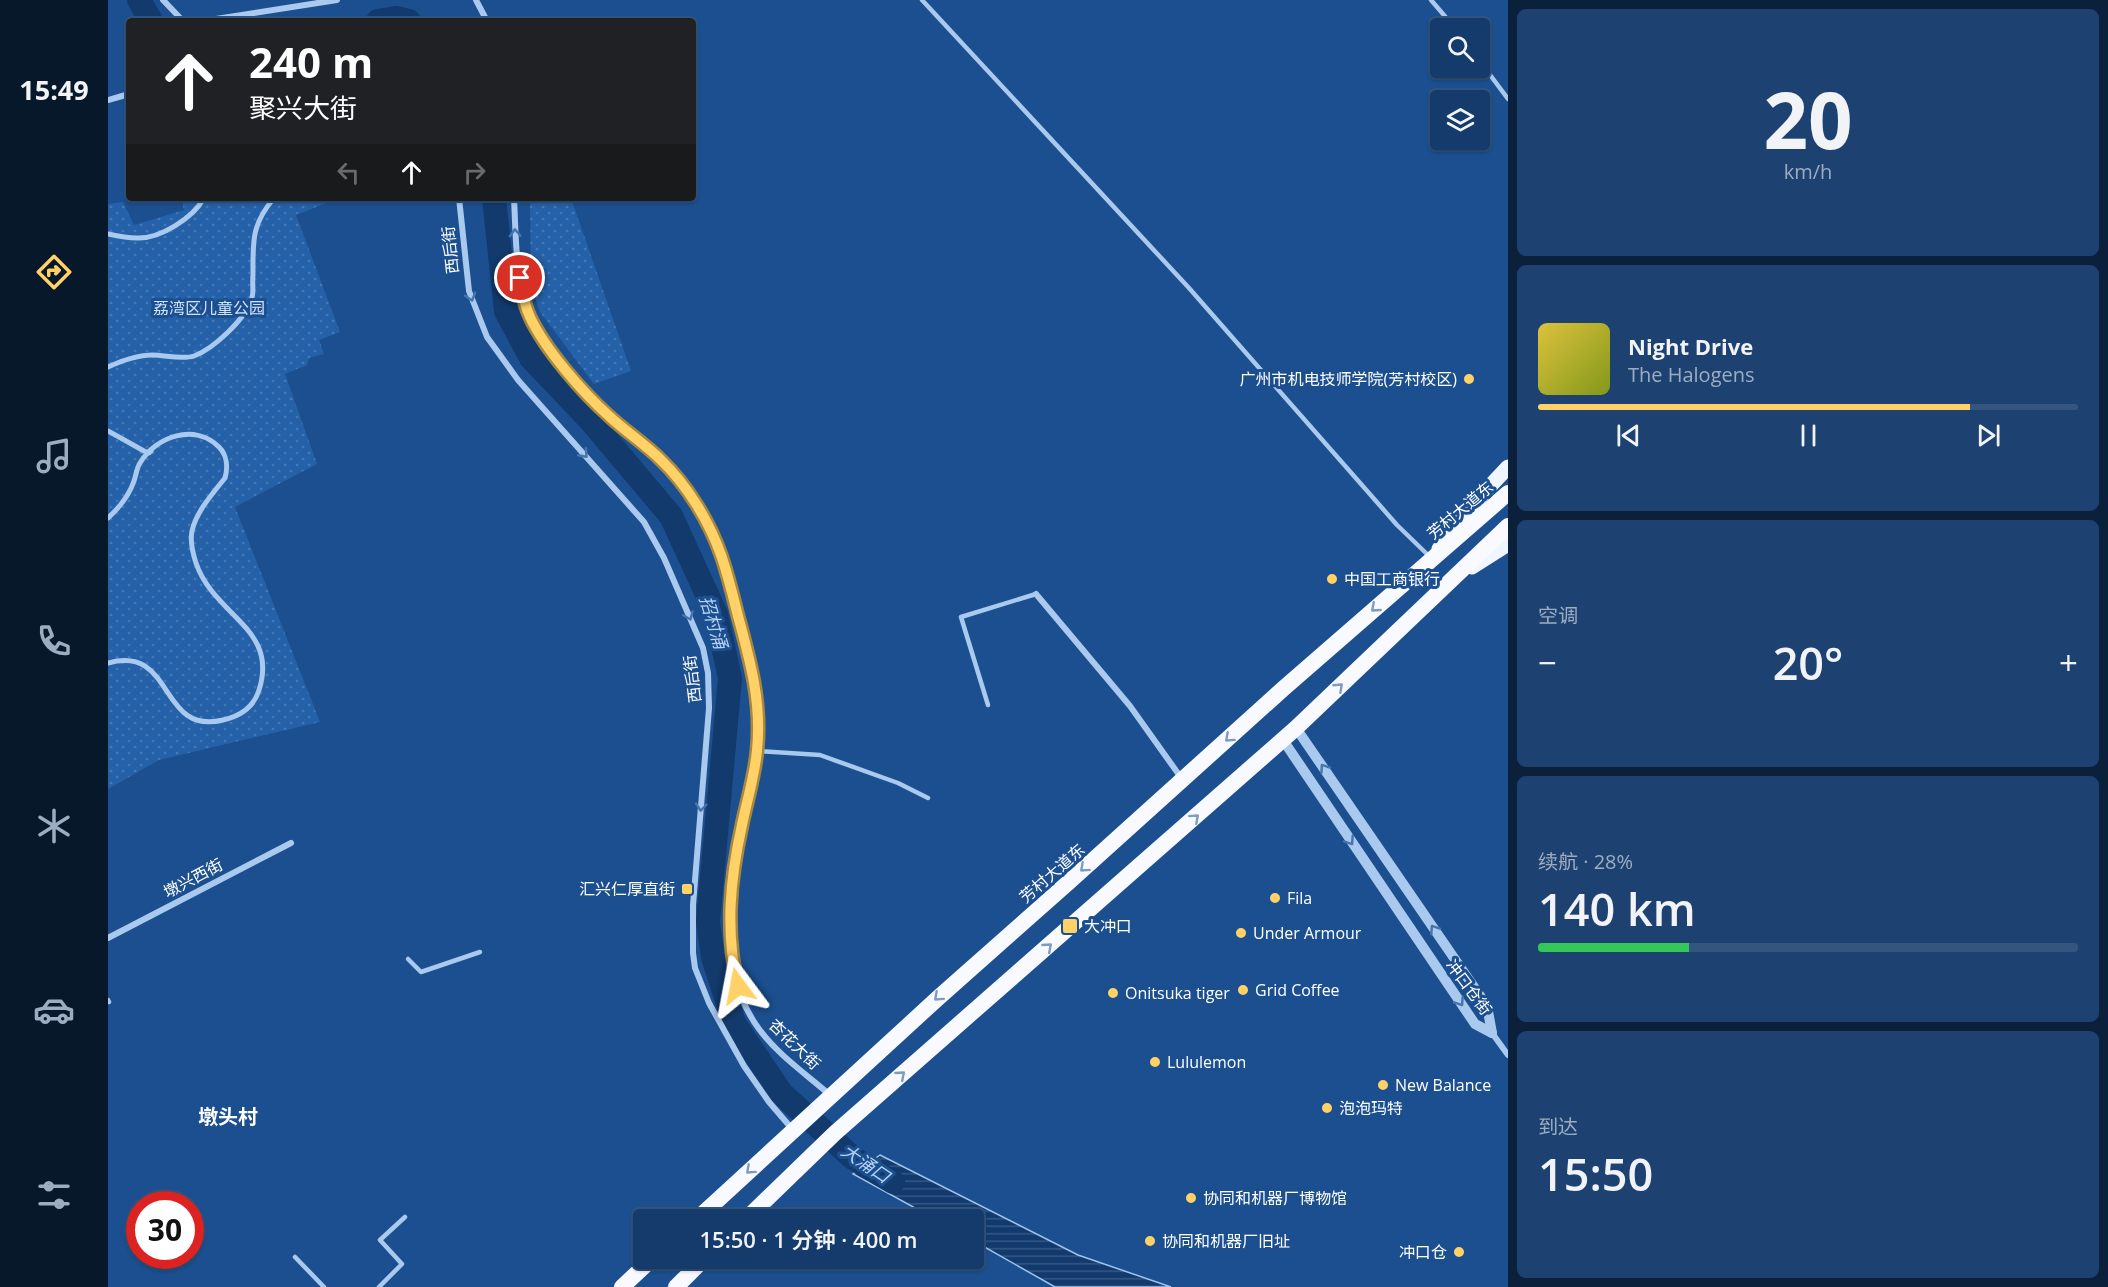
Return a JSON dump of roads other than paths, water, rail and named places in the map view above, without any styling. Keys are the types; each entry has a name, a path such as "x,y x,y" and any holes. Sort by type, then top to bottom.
{"highway":[{"name":"芳村大道东","path":"708,1209 831,1095 1433,557 1508,493"},
{"path":"756,1209 835,1133 1283,740 1508,526"},
{"path":"622,1287 641,1269"},
{"path":"676,1287 694,1269"}],"main road":[{"name":"芳村大道东","path":"1433,557 1460,518 1508,467"},
{"path":"1455,578 1508,544"}],"street":[{"path":"163,0 180,18"},
{"path":"222,18 337,0"},
{"path":"476,0 485,18"},
{"path":"108,100 126,95"},
{"path":"108,234 139,238 169,229 191,215 202,201"},
{"path":"108,367 149,355 192,356 233,327 244,314 252,297 252,246 257,225 272,201"},
{"name":"西后街","path":"459,201 469,291 488,337 518,380 644,522 664,558 703,648 708,673 709,708 693,905 695,968 709,1003 744,1066 769,1102 797,1127"},
{"name":"杏花大街","path":"514,201 516,245 522,294 529,316 539,334 579,385 607,415 661,460 704,517 720,553 747,648 758,699 759,722 757,751 734,862 730,902 730,951 743,1000 759,1029 771,1044 831,1095"},
{"path":"108,431 144,451 149,453 151,451"},
{"path":"108,518 130,492 139,463 160,441 188,434 204,436 225,453 227,470 225,478 198,515 191,532 193,553 206,585 223,606 253,635 260,646 264,675 252,705 234,717 215,722 204,722 184,715 161,680 143,666 121,659 108,663"},
{"path":"1036,594 1130,706 1183,780"},
{"name":"冲口仓街","path":"1296,728 1487,1006 1492,1033"},
{"name":"冲口仓街","path":"1283,740 1474,1024 1492,1033"},
{"name":"墩兴西街","path":"108,938 291,843"},
{"path":"1492,1033 1508,1055"}],"lane":[{"path":"922,0 1189,288 1397,525 1433,557"},
{"path":"1431,0 1446,18"},
{"path":"1490,75 1508,99"},
{"path":"988,705 961,617 1036,594"},
{"path":"757,751 819,755 898,783 928,798"},
{"path":"408,960 421,972 480,952"},
{"path":"380,1287 402,1264 380,1240 405,1216"},
{"path":"295,1257 324,1287"}],"waterway":[{"name":"招村涌","path":"139,0 149,18"},
{"name":"招村涌","path":"494,201 506,311 531,358 591,421 671,516 716,614 730,678 708,922 713,957 734,1023 782,1094 853,1158 893,1182"}],"place":[{"name":"广州市机电技师学院(芳村校区)","path":"1469,379"},
{"name":"中国工商银行","path":"1332,579"},
{"name":"汇兴仁厚直街","path":"687,889"},
{"name":"Fila","path":"1275,898"},
{"name":"大冲口","path":"1070,926"},
{"name":"Under Armour","path":"1241,933"},
{"name":"Grid Coffee","path":"1243,990"},
{"name":"Onitsuka tiger","path":"1113,993"},
{"name":"Lululemon","path":"1155,1062"},
{"name":"New Balance","path":"1383,1085"},
{"name":"泡泡玛特","path":"1327,1108"},
{"name":"协同和机器厂博物馆","path":"1191,1198"},
{"name":"协同和机器厂旧址","path":"1150,1241"},
{"name":"冲口仓","path":"1459,1252"}],"district":[{"name":"墩头村","path":"228,1116"}],"park label":[{"name":"荔湾区儿童公园","path":"209,308"}],"water label":[{"name":"大涌口","path":"866,1163"}]}
